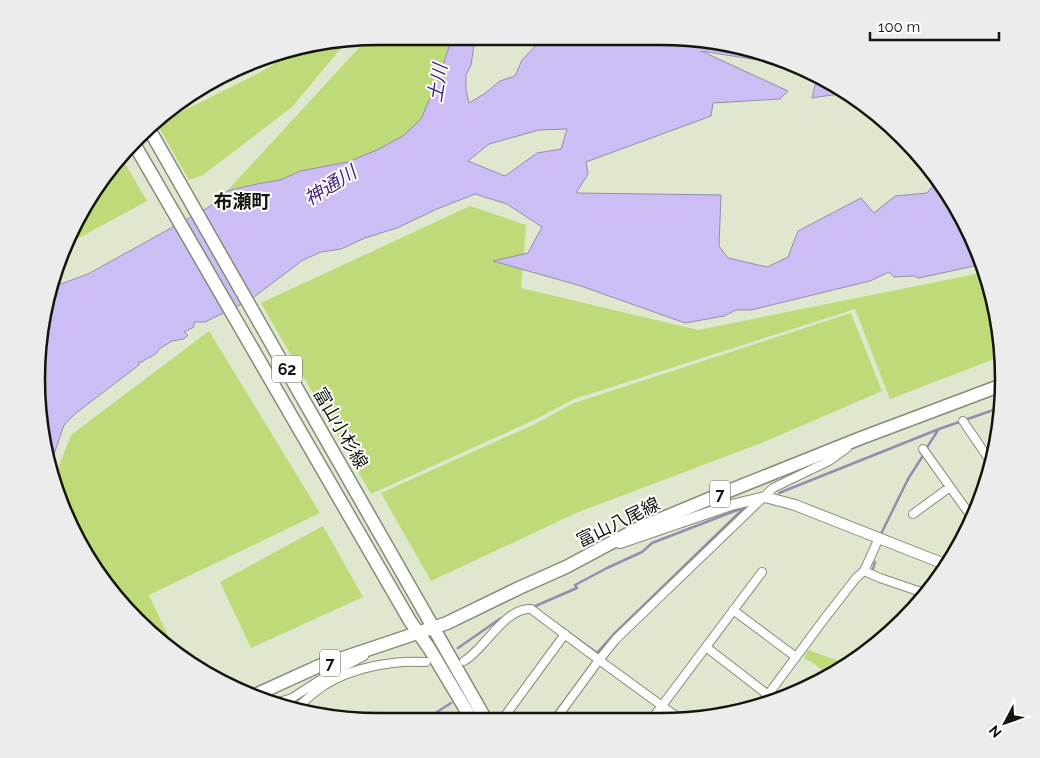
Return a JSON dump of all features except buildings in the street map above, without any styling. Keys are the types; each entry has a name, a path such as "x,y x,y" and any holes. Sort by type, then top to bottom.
{"main road":[{"name":"富山小杉線","path":"152,134 482,713"},
{"name":"62","path":"137,149 410,621 429,648 468,713"},
{"name":"富山八尾線","path":"262,692 320,666 447,623 606,547 645,526 861,438 995,388"}],"street":[{"path":"963,421 986,456"},
{"path":"560,713 616,639 750,509 765,498 773,488 829,461 861,438"},
{"path":"924,449 968,512"},
{"path":"913,514 950,487"},
{"path":"606,547 731,506 765,498 795,505 940,562"},
{"path":"706,647 768,695 835,605 856,578 864,571 879,538"},
{"path":"864,571 919,591"},
{"path":"657,713 762,572"},
{"path":"464,661 471,657 506,619 524,608 531,609 671,713"},
{"path":"733,610 796,657"},
{"path":"507,713 565,634"},
{"path":"286,700 390,642"},
{"path":"302,704 326,684 358,670 395,664 426,662"},
{"path":"292,698 294,702"}],"green space":[{"path":"450,45 439,77 421,119 403,136 377,150 348,162 301,171 280,180 227,191 361,46"},
{"path":"342,47 292,107 203,175 189,180 159,128 174,115 261,72 279,61 293,56"},
{"path":"125,163 147,201 75,240 101,193"},
{"path":"470,206 526,225 521,288 698,330 978,274 989,314 994,359 890,399 855,309 574,399 534,420 371,494 261,303"},
{"path":"851,313 882,391 764,442 576,513 431,581 381,493 533,425 574,403"},
{"path":"209,331 320,513 149,595 169,638 143,615 114,582 101,565 79,527 57,469 71,435"},
{"path":"323,526 363,597 251,648 220,582"},
{"path":"808,650 840,661 823,671 804,659"}],"water":[{"path":"450,45 474,45 471,65 466,75 469,103 500,81 515,76 522,60 536,45 683,46 726,51 747,56 760,60 701,51 788,91 780,99 713,103 711,116 586,162 588,174 576,193 721,195 719,246 728,258 767,267 788,257 798,231 861,198 874,213 895,196 927,193 933,186 961,231 975,266 919,278 914,276 894,277 889,272 870,281 751,310 736,310 724,316 685,323 581,286 493,261 528,253 542,227 507,204 475,194 397,228 365,238 341,249 321,252 303,260 250,300 205,322 194,322 194,327 184,332 188,335 184,339 172,341 159,349 154,355 139,362 139,365 76,413 64,425 54,455 48,423 45,379 51,314 59,285 88,274 209,207 227,191 280,180 301,171 348,162 377,150 403,136 421,119 439,77","holes":["567,129 561,149 537,153 505,176 468,161 489,144 539,130"]},
{"path":"815,83 836,94 812,98"}],"waterway":[{"path":"779,493 939,429 993,410"},
{"path":"926,449 938,430"},
{"path":"881,534 908,479 924,454"},
{"path":"561,627 597,653 613,635 746,506"},
{"path":"533,607 577,588 575,585 642,552 652,543 745,507"},
{"path":"873,569 875,562"},
{"path":"458,648 501,618"},
{"path":"555,713 594,661"},
{"path":"435,713 451,703"}],"district":[{"name":"布瀬町","path":"242,201"}],"water label":[{"name":"土川","path":"437,83"},
{"name":"神通川","path":"330,185"}]}
